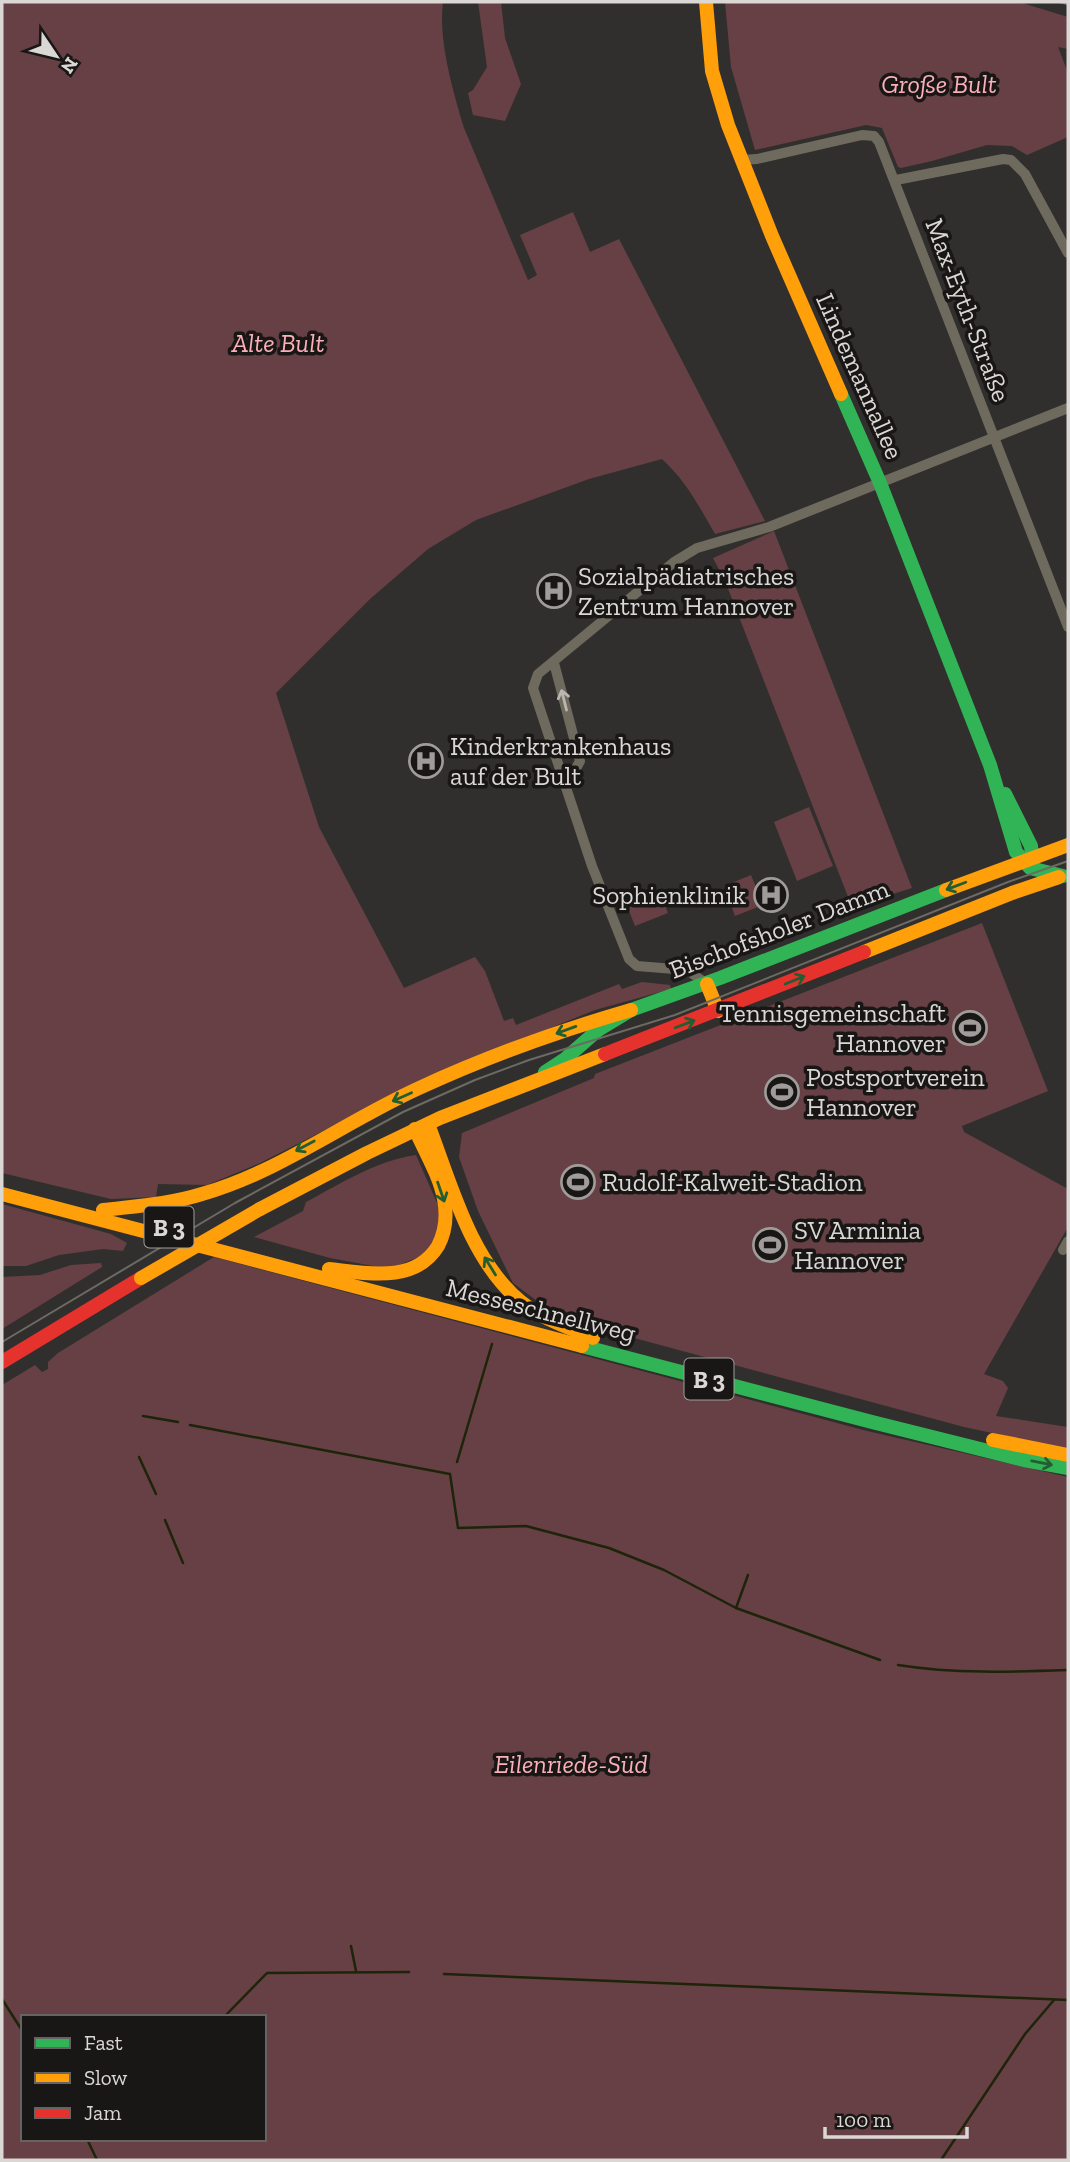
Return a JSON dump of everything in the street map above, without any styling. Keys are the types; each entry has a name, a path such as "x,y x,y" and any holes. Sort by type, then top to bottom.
{"main road":[{"name":"Lindemannallee","path":"706,2 712,71 741,160 880,483 990,765 1026,834 1028,863"},
{"name":"Bischofsholer Damm","path":"522,1085 558,1064 597,1030 631,1010 1028,863 1068,845"},
{"path":"1020,891 1028,863 1066,875"},
{"name":"Bischofsholer Damm","path":"2,1362 260,1209 343,1164 422,1127 522,1085 553,1076 1066,875"},
{"path":"707,984 718,1011"},
{"path":"103,1210 178,1200 210,1191 263,1169 366,1114 438,1080 547,1037 631,1010"},
{"path":"329,1269 390,1274 418,1265 437,1248 442,1240 446,1220 444,1199 422,1127"},
{"path":"422,1127 474,1238 499,1280 515,1297 535,1311 593,1338"},
{"name":"Messeschnellweg","path":"2,1183 940,1428 1068,1455"},
{"name":"Messeschnellweg","path":"2,1194 872,1422 1024,1460 1068,1468"}],"street":[{"name":"Max-Eyth-Straße","path":"741,160 757,159 862,135 874,136 879,142 1068,627"},
{"path":"896,180 1003,159 1011,160 1025,174 1068,253"},
{"path":"707,984 687,970 638,966 629,959 592,866 533,688 538,674 690,551 769,527 1068,408"},
{"path":"554,663 580,761 574,772 564,778"}],"green space":[{"name":"Alte Bult","path":"2,2 443,2 445,49 464,128 528,280 537,275 520,235 573,212 590,252 619,239 765,521 715,534 685,485 662,459 589,479 476,520 428,549 370,599 276,693 319,827 404,988 475,957 485,971 504,1021 513,1018 516,1025 619,984 622,989 642,982 670,985 671,989 595,1010 433,1075 260,1163 207,1185 158,1184 156,1197 111,1199 2,1173"},
{"path":"478,2 501,2 505,38 521,84 505,121 473,115 468,93 473,90 487,67"},
{"name":"Große Bult","path":"725,2 1019,2 1068,17 1068,49 1058,47 1068,73 1068,137 1027,155 1012,146 987,145 901,168 898,167 882,128 866,125 755,150 731,67"},
{"path":"774,531 912,888 852,907 725,581 713,558"},
{"path":"809,807 833,866 797,881 774,822"},
{"path":"751,875 763,905 735,916 724,886"},
{"path":"660,893 668,913 635,926 627,906"},
{"path":"982,923 1048,1091 962,1126 964,1132 1068,1189 1068,1227 984,1374 1003,1381 1008,1388 996,1416 1068,1427 1068,1449 964,1427 560,1318 513,1283 478,1211 459,1157 462,1133 594,1078 595,1074"},
{"path":"416,1155 441,1212 442,1224 426,1254 389,1269 330,1258 254,1237 303,1211 306,1202 346,1180 387,1162"},
{"path":"2,1204 111,1234 127,1243 123,1251 103,1249 59,1255 26,1266 2,1266"},
{"name":"Eilenriede-Süd","path":"214,1257 867,1431 1068,1477 1068,2160 2,2160 2,1385 35,1365 42,1372 48,1369 48,1362 58,1353"},
{"path":"101,1263 102,1267 2,1329 2,1277 40,1275 71,1265"}],"waterway":[{"path":"457,1462 492,1344"},
{"path":"143,1416 178,1422"},
{"path":"190,1425 450,1474 458,1528 526,1526 609,1548 664,1570 736,1608 880,1660"},
{"path":"139,1457 156,1494"},
{"path":"165,1520 183,1563"},
{"path":"736,1608 748,1575"},
{"path":"898,1665 962,1671 1068,1670"},
{"path":"351,1946 356,1971"},
{"path":"226,2015 267,1973 409,1972"},
{"path":"444,1974 1068,2000"},
{"path":"2,1999 21,2029"},
{"path":"941,2160 1025,2034 1054,2000"},
{"path":"88,2141 97,2160"}],"tram line":[{"path":"2,1342 235,1203 403,1112 475,1080 529,1060 675,1015 1008,882 1068,861"}],"railway":[{"path":"1060,2 1068,4"}],"traffic: fast":[{"path":"841,394 880,483 990,765 1016,852 1030,868 1063,876"},
{"path":"1005,794 1031,846 1033,865"},
{"path":"545,1072 565,1059 598,1030 631,1010 946,890"},
{"path":"582,1346 872,1422 1024,1460 1068,1468"}],"traffic: slow":[{"path":"706,2 712,71 728,125 772,236 841,394"},
{"path":"946,890 1068,845"},
{"path":"864,952 1059,877"},
{"path":"707,984 718,1011"},
{"path":"103,1210 178,1200 230,1185 285,1160 390,1102 443,1077 522,1045 631,1010"},
{"path":"260,1209 440,1118 605,1054"},
{"path":"428,1124 464,1220 488,1265 503,1285 538,1313 593,1338"},
{"path":"329,1269 374,1274 403,1271 428,1258 438,1246 445,1223 444,1199 415,1129"},
{"path":"2,1194 582,1346"},
{"path":"141,1278 260,1209"},
{"path":"993,1440 1068,1455"}],"traffic: jam":[{"path":"605,1054 864,952"},
{"path":"2,1362 141,1278"}],"place":[{"name":"Sozialpädiatrisches Zentrum Hannover","path":"554,591"},
{"name":"Kinderkrankenhaus auf der Bult","path":"426,761"},
{"name":"Sophienklinik","path":"771,895"},
{"name":"Tennisgemeinschaft Hannover","path":"970,1028"},
{"name":"Postsportverein Hannover","path":"782,1092"},
{"name":"Rudolf-Kalweit-Stadion","path":"578,1182"},
{"name":"SV Arminia Hannover","path":"770,1245"}]}
